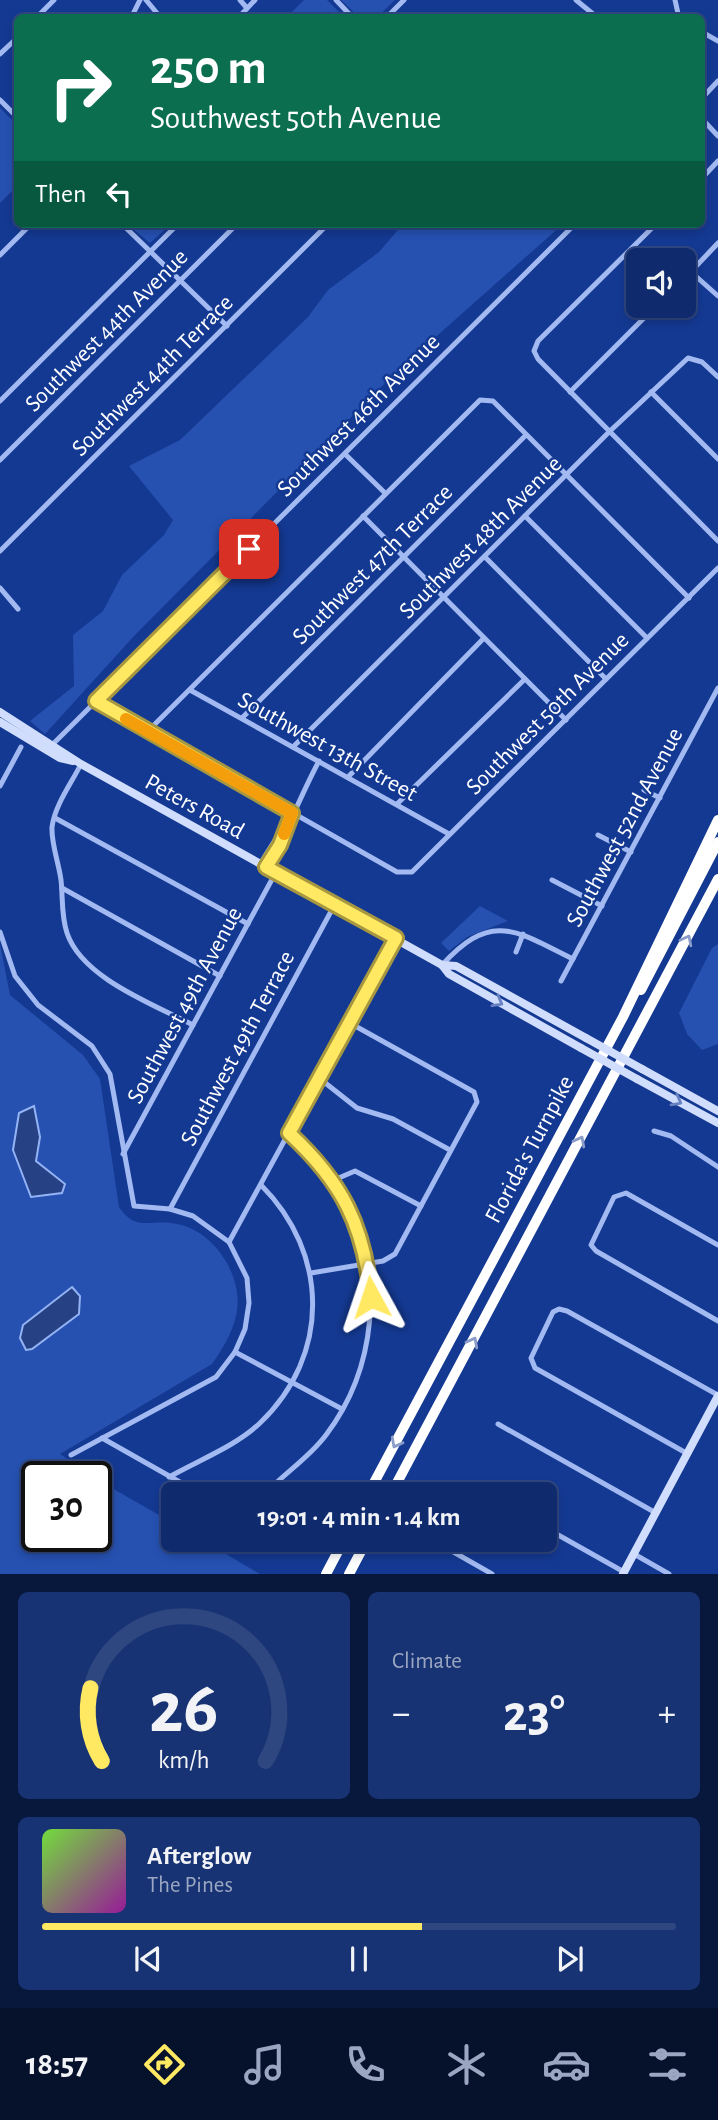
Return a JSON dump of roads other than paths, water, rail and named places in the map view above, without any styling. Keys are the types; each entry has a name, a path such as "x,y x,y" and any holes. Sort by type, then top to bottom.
{"highway":[{"name":"Florida's Turnpike","path":"375,1482 623,1017 718,820"},
{"path":"623,1017 651,976 718,842"},
{"name":"Florida's Turnpike","path":"397,1482 718,879"},
{"path":"326,1574 338,1552"},
{"path":"349,1574 361,1552"}],"main road":[{"name":"Peters Road","path":"0,712 49,748"},
{"name":"Peters Road","path":"0,722 396,938 442,965 449,974 718,1123"},
{"name":"Peters Road","path":"442,965 456,966 718,1111"},
{"path":"624,1573 718,1396"}],"street":[{"path":"40,14 54,0"},
{"path":"146,0 158,14"},
{"path":"240,0 247,8"},
{"path":"242,14 255,0"},
{"path":"336,0 349,14"},
{"path":"390,14 404,0"},
{"path":"576,0 593,14"},
{"path":"0,54 14,41"},
{"path":"705,95 718,81"},
{"path":"0,100 14,114"},
{"path":"705,122 718,136"},
{"path":"705,175 718,161"},
{"path":"0,255 27,228"},
{"path":"126,228 227,326"},
{"path":"0,401 174,228"},
{"name":"Southwest 44th Avenue","path":"0,460 233,228"},
{"name":"Southwest 44th Terrace","path":"0,551 324,228"},
{"name":"Southwest 46th Avenue","path":"49,748 571,228"},
{"path":"652,228 538,341 534,351 570,392 718,541"},
{"path":"696,267 718,243"},
{"path":"696,276 718,296"},
{"path":"570,392 644,318"},
{"name":"Southwest 48th Avenue","path":"293,747 609,432 688,358 702,362 718,377"},
{"path":"651,392 718,459"},
{"path":"147,732 385,493 486,398 494,401 689,598"},
{"name":"Southwest 47th Terrace","path":"242,718 526,435"},
{"path":"345,454 385,493"},
{"path":"363,516 566,720"},
{"path":"525,516 647,638"},
{"path":"485,557 606,679"},
{"name":"Southwest 50th Avenue","path":"292,813 397,872 412,872 718,568"},
{"path":"0,588 18,608"},
{"path":"348,777 484,638"},
{"path":"397,804 525,678"},
{"name":"Southwest 52nd Avenue","path":"561,981 718,688"},
{"name":"Southwest 13th Street","path":"190,690 449,834"},
{"path":"96,701 292,813"},
{"path":"0,786 21,747"},
{"path":"263,865 280,845 292,813 319,761"},
{"path":"78,763 52,830 62,888 61,913 67,936 78,954 96,973 193,1025"},
{"path":"644,790 660,798"},
{"path":"55,818 248,924"},
{"path":"598,835 631,852"},
{"name":"Southwest 49th Avenue","path":"124,1154 276,872"},
{"path":"552,880 602,906"},
{"path":"62,888 220,976"},
{"name":"Southwest 49th Terrace","path":"170,1209 335,904"},
{"path":"442,965 472,937 505,928 573,959"},
{"path":"0,932 15,976 22,986 38,1005 92,1046 101,1057 113,1086 134,1206 170,1209 206,1223 229,1242 247,1278 249,1303 245,1329 224,1368 206,1384 71,1455"},
{"path":"516,952 523,934"},
{"path":"229,1242 396,938"},
{"path":"312,1273 383,1261 395,1254 477,1097 474,1092 348,1022"},
{"path":"319,1078 357,1108 393,1119 450,1150"},
{"path":"654,1131 671,1136 718,1167"},
{"path":"279,1482 308,1457 341,1409 357,1377 368,1336 371,1297 368,1263 358,1226 334,1180 289,1133"},
{"path":"334,1180 355,1171 421,1206"},
{"path":"169,1476 241,1438 259,1424 290,1382 310,1330 312,1273 303,1242 289,1219 261,1185"},
{"path":"718,1245 626,1193 614,1197 591,1245 596,1251 718,1321"},
{"path":"688,1454 531,1364 553,1312 559,1309 718,1396"},
{"path":"235,1352 341,1409"},
{"path":"499,1424 656,1513"},
{"path":"102,1438 180,1482"},
{"path":"557,1534 624,1573"},
{"path":"454,1552 492,1574"},
{"path":"634,1554 669,1574"}]}
